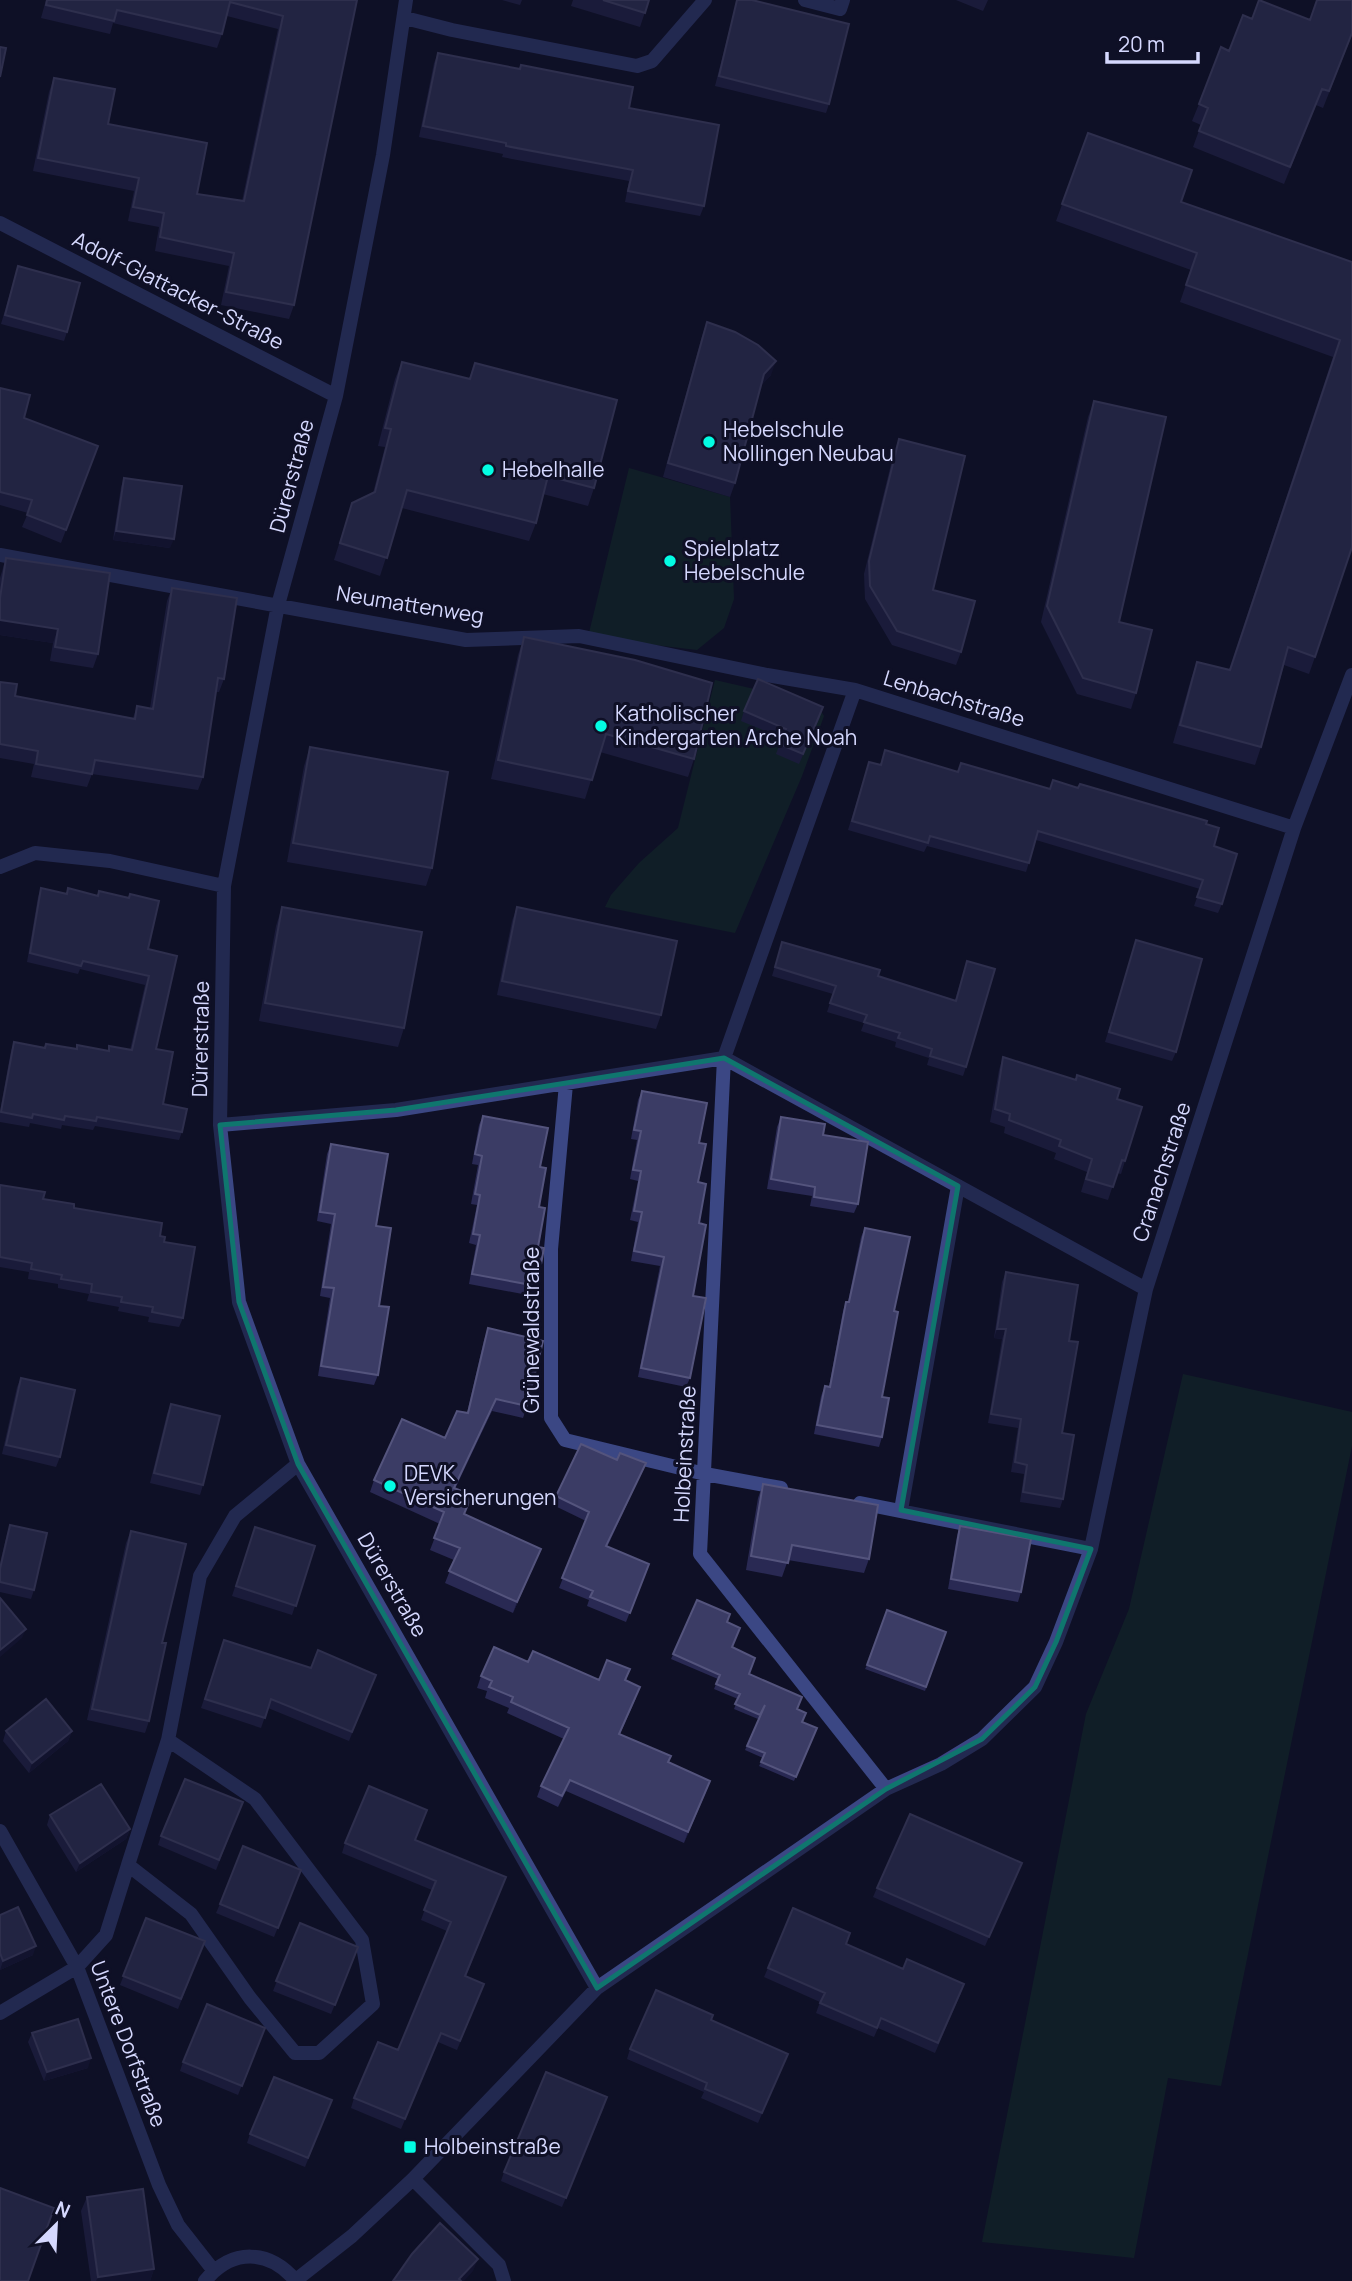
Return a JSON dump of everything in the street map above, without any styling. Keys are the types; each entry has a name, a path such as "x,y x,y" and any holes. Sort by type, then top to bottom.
{"street":[{"name":"Dürerstraße","path":"405,0 405,18 383,155 336,396 278,605 224,886 220,1125 239,1302 298,1464 597,1988"},
{"path":"405,18 452,30 637,66 652,61 705,0"},
{"path":"805,0 842,4"},
{"name":"Adolf-Glattacker-Straße","path":"0,223 336,396"},
{"name":"Neumattenweg","path":"0,555 466,640 579,636 767,675 855,690"},
{"name":"Cranachstraße","path":"886,1788 941,1764 982,1739 1035,1687 1056,1642 1091,1549 1146,1289 1294,828 1352,675"},
{"name":"Lenbachstraße","path":"724,1058 855,690 1294,828"},
{"path":"0,867 35,853 110,861 224,886"},
{"path":"220,1125 396,1110 724,1058 1146,1289"},
{"name":"Holbeinstraße","path":"724,1058 700,1554 886,1788"},
{"name":"Grünewaldstraße","path":"566,1084 551,1249 551,1418 565,1440 705,1474 796,1491"},
{"path":"901,1510 958,1186"},
{"path":"0,2012 77,1967 106,1935 168,1740 200,1576 235,1516 298,1464"},
{"path":"849,1501 1091,1549"},
{"path":"128,1865 191,1914 250,1998 295,2053 319,2053 373,2004 362,1940 256,1799 168,1740"},
{"path":"296,2280 352,2236 414,2179 597,1988 886,1788"},
{"name":"Untere Dorfstraße","path":"0,1831 77,1967 159,2185 178,2225 210,2276 229,2260 253,2256 280,2265 296,2280"},
{"path":"414,2179 499,2265 504,2281"}],"highlighted area":[{"path":"724,1058 958,1186 901,1510 1091,1549 1056,1642 1035,1687 982,1739 886,1789 597,1988 298,1464 239,1302 220,1125 396,1110"}],"green space":[{"name":"Spielplatz Hebelschule","path":"629,468 730,497 734,599 724,628 697,650 588,637"},
{"path":"715,680 789,697 819,708 824,716 802,776 735,933 605,907 611,895 639,863 678,828"},
{"path":"1183,1374 1352,1412 1352,1446 1221,2086 1168,2078 1134,2258 982,2242 1086,1714 1129,1609"}],"building":[{"path":"47,0 357,0 294,305 226,292 234,253 160,237 164,213 133,207 139,178 38,158 54,78 115,89 108,124 207,143 197,194 244,201 283,16 230,2 222,34 117,10 114,21 46,5"},
{"path":"603,0 649,0 645,13"},
{"path":"737,0 752,0 849,24 829,104 719,76"},
{"path":"1259,0 1310,20 1317,0 1352,0 1352,33 1329,91 1322,89 1290,167 1199,131 1208,108 1199,104 1221,47 1229,51 1243,15 1252,19"},
{"path":"0,47 6,48 0,77"},
{"path":"438,53 520,69 521,65 633,87 629,108 719,125 704,206 628,191 633,170 506,146 506,143 423,126"},
{"path":"1088,133 1192,170 1181,202 1352,262 1352,547 1315,657 1288,647 1261,747 1180,725 1197,662 1230,670 1340,340 1186,285 1197,253 1062,204"},
{"path":"18,266 80,283 67,332 5,315"},
{"name":"Hebelschule Nollingen Neubau","path":"707,322 735,332 758,345 776,361 764,374 735,483 668,463"},
{"name":"Hebelhalle","path":"402,362 470,379 475,363 617,400 594,488 548,476 536,523 407,490 387,558 340,543 352,503 375,492 391,429 385,428"},
{"path":"0,388 30,395 24,418 98,446 66,530 27,515 32,500 0,492"},
{"path":"1094,401 1166,417 1119,622 1152,630 1136,693 1083,678 1047,606"},
{"path":"899,439 965,456 933,590 975,601 961,652 897,631 870,586 869,561"},
{"path":"124,478 182,486 174,539 116,531"},
{"path":"6,558 110,573 98,654 55,647 58,629 0,620 0,598"},
{"path":"172,588 237,598 224,679 218,678 203,777 95,760 92,774 36,764 38,751 0,744 0,682 17,684 15,696 135,719 137,706 153,709"},
{"name":"Katholischer Kindergarten Arche Noah","path":"524,637 635,660 712,683 694,759 606,734 592,780 498,760"},
{"path":"758,679 823,707 803,754 779,744 786,729 744,711"},
{"path":"310,747 448,772 432,868 293,843"},
{"path":"885,750 958,772 961,763 1050,789 1053,780 1078,788 1080,784 1207,821 1206,824 1219,828 1214,846 1237,854 1222,904 1197,897 1203,880 1038,831 1029,863 930,836 928,843 852,821 869,762 881,765"},
{"path":"41,888 67,894 68,888 98,896 99,891 129,898 130,894 159,901 148,949 177,956 156,1049 173,1052 163,1104 187,1109 182,1132 97,1117 96,1121 65,1116 64,1120 1,1112 14,1042 45,1048 46,1044 77,1049 77,1045 109,1051 109,1046 132,1050 149,976 83,961 81,966 30,953"},
{"path":"282,907 422,932 404,1028 265,1003"},
{"path":"517,907 677,941 661,1015 502,981"},
{"path":"1136,940 1202,959 1176,1052 1109,1032"},
{"path":"782,942 880,970 878,976 956,1001 967,961 995,969 966,1067 930,1056 932,1049 898,1038 900,1033 864,1022 867,1015 830,1003 836,986 775,967"},
{"path":"1003,1057 1076,1080 1077,1075 1120,1089 1117,1099 1142,1107 1125,1161 1122,1160 1113,1187 1086,1179 1092,1159 1059,1146 1061,1140 1009,1120 1010,1114 995,1109"},
{"path":"642,1091 707,1103 699,1143 706,1144 698,1182 706,1184 699,1223 706,1225 693,1296 706,1298 690,1378 641,1368 664,1257 634,1251 642,1212 634,1211 641,1171 633,1170 641,1131 634,1130"},
{"path":"483,1116 548,1128 540,1167 546,1168 539,1207 545,1208 538,1247 544,1248 537,1286 472,1274 480,1235 473,1234 480,1195 475,1194 482,1156 475,1154"},
{"path":"781,1117 825,1124 823,1135 868,1142 858,1204 814,1197 815,1187 771,1179"},
{"path":"331,1144 388,1154 376,1226 391,1228 379,1306 389,1307 378,1375 321,1366 334,1288 323,1287 335,1214 320,1212"},
{"path":"0,1185 45,1192 43,1199 74,1204 74,1208 162,1223 160,1236 165,1237 164,1242 195,1247 183,1318 152,1312 153,1307 121,1302 122,1297 91,1292 92,1284 61,1279 62,1275 31,1269 32,1263 0,1257"},
{"path":"865,1228 910,1237 894,1311 898,1312 882,1397 889,1398 882,1437 817,1425 825,1386 830,1387 846,1302 849,1302"},
{"path":"1006,1272 1078,1285 1069,1341 1078,1342 1062,1433 1074,1435 1063,1499 1023,1492 1027,1465 1015,1462 1021,1419 991,1414 1006,1329 997,1329"},
{"path":"488,1328 543,1341 527,1406 496,1399 454,1488 472,1495 464,1514 541,1549 517,1602 449,1571 460,1548 434,1538 444,1512 374,1480 402,1419 445,1438 457,1411 468,1413"},
{"path":"21,1378 75,1390 60,1457 6,1445"},
{"path":"171,1404 220,1416 203,1485 154,1473"},
{"path":"581,1444 617,1460 620,1453 646,1463 606,1546 649,1564 630,1613 590,1597 593,1591 562,1578 589,1512 556,1496"},
{"path":"763,1484 878,1505 869,1559 792,1545 788,1563 751,1556"},
{"path":"10,1525 47,1533 34,1590 0,1582 0,1569"},
{"path":"960,1526 1031,1539 1021,1592 951,1579"},
{"path":"255,1527 315,1546 296,1606 236,1586"},
{"path":"131,1531 186,1544 162,1643 166,1643 149,1721 92,1709"},
{"path":"0,1598 26,1629 0,1650"},
{"path":"697,1600 730,1614 727,1622 740,1628 732,1647 755,1658 749,1674 802,1697 797,1709 806,1713 802,1722 817,1728 796,1777 761,1762 765,1753 747,1746 765,1705 760,1715 735,1704 740,1694 716,1684 720,1675 673,1654"},
{"path":"887,1610 946,1632 926,1687 867,1665"},
{"path":"224,1640 311,1668 318,1650 376,1675 352,1732 271,1699 265,1718 205,1699"},
{"path":"494,1647 528,1662 533,1651 599,1680 607,1660 630,1669 625,1680 640,1687 619,1734 671,1756 668,1762 710,1781 688,1832 570,1780 562,1796 541,1786 569,1728 511,1702 513,1697 489,1687 492,1681 481,1676"},
{"path":"46,1699 72,1731 32,1763 6,1731"},
{"path":"185,1779 243,1802 219,1860 161,1836"},
{"path":"101,1784 130,1829 80,1863 50,1815"},
{"path":"369,1786 427,1810 415,1840 506,1877 465,1976 484,1984 460,2041 441,2033 405,2119 354,2098 378,2042 398,2050 451,1922 424,1910 436,1881 345,1843"},
{"path":"910,1814 1022,1863 989,1937 877,1888"},
{"path":"243,1846 301,1870 278,1928 220,1904"},
{"path":"18,1907 36,1946 3,1961 0,1953 0,1915"},
{"path":"793,1908 850,1933 846,1944 903,1969 907,1959 964,1984 938,2043 881,2018 877,2028 820,2003 825,1993 768,1968"},
{"path":"146,1918 205,1941 181,1999 123,1976"},
{"path":"300,1923 358,1947 335,2005 276,1981"},
{"path":"656,1990 713,2015 711,2020 788,2054 762,2113 705,2089 707,2083 630,2049"},
{"path":"207,2004 265,2028 242,2086 183,2062"},
{"path":"78,2019 91,2058 47,2072 32,2033"},
{"path":"546,2072 607,2097 566,2198 504,2172"},
{"path":"274,2077 332,2100 308,2158 250,2134"},
{"path":"0,2188 54,2208 28,2281 0,2281"},
{"path":"143,2189 154,2269 98,2277 87,2197"},
{"path":"440,2223 478,2259 459,2279 461,2281 393,2281 412,2254"}],"place":[{"name":"Hebelschule Nollingen Neubau","path":"709,442"},
{"name":"Hebelhalle","path":"488,470"},
{"name":"Spielplatz Hebelschule","path":"670,561"},
{"name":"Katholischer Kindergarten Arche Noah","path":"601,726"},
{"name":"DEVK Versicherungen","path":"390,1486"},
{"name":"Holbeinstraße","path":"410,2147"}]}
